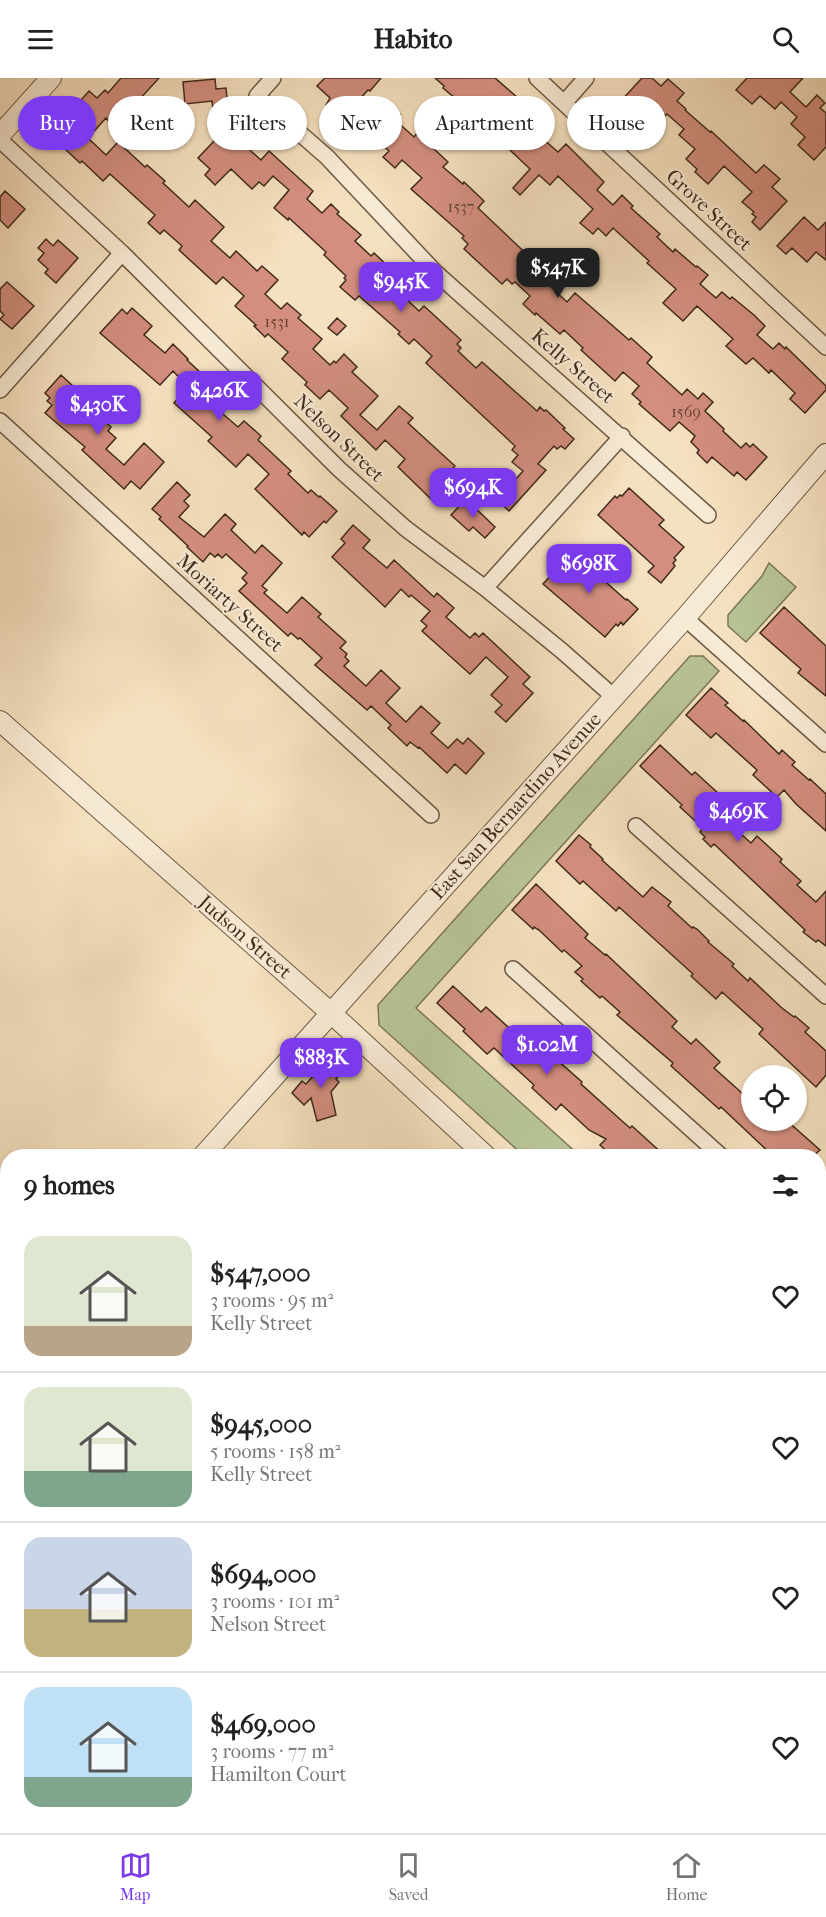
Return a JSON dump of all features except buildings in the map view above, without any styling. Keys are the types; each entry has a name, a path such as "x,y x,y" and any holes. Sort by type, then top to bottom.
{"street":[{"path":"0,135 51,78"},
{"name":"Kelly Street","path":"273,78 257,96 327,157 435,272 622,436 708,515"},
{"name":"Grove Street","path":"537,78 826,347"},
{"path":"564,103 586,78"},
{"name":"Nelson Street","path":"0,140 122,253 339,469 405,528 562,651 614,697"},
{"path":"0,390 122,253"},
{"name":"Moriarty Street","path":"0,421 431,815"},
{"path":"484,588 622,436"},
{"name":"East San Bernardino Avenue","path":"209,1149 685,618 826,454"},
{"path":"685,618 826,744"},
{"name":"Judson Street","path":"0,721 331,1013 478,1149"},
{"path":"636,825 826,996"},
{"path":"513,969 713,1149"}],"shaded area":[{"path":"769,563 796,587 746,642 728,626 728,615 762,576"},
{"path":"690,656 703,656 719,671 416,1008 572,1149 516,1149 379,1025 378,1005"}]}
